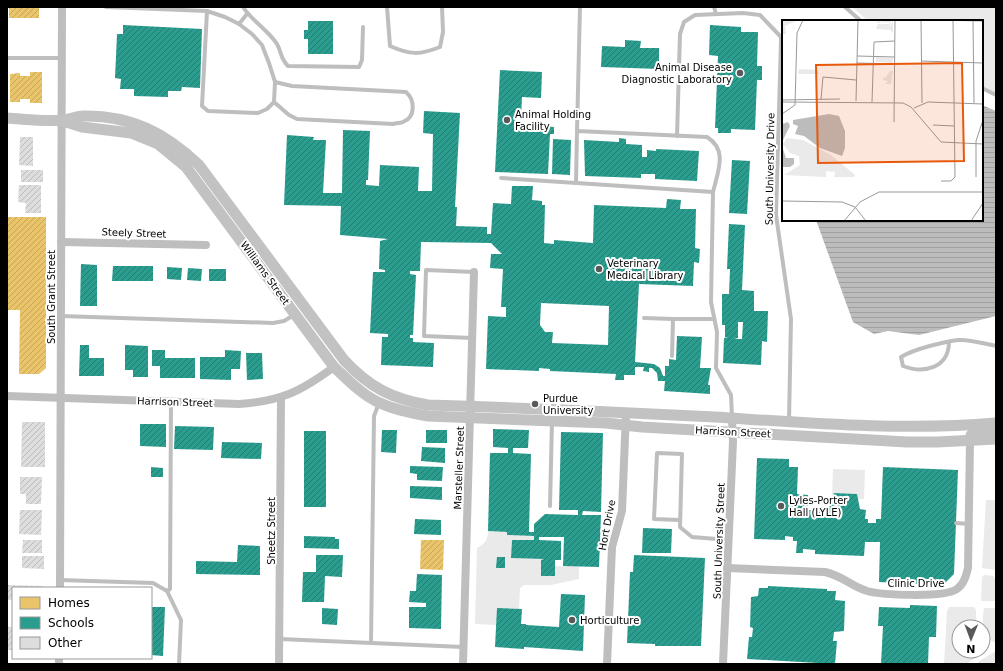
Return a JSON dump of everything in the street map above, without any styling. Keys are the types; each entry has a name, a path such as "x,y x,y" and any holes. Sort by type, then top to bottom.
{"main road":[{"name":"Williams Street","path":"7,118 62,120 82,116 118,119 157,132 173,142 199,165 344,360 358,375 386,394 409,402 470,412"},
{"name":"Williams Street","path":"62,120 82,127 131,133 158,144 186,167 334,367 355,386 379,403 404,412 428,416 470,412"},
{"name":"Harrison Street","path":"470,412 626,413 899,427 996,423"},
{"name":"Harrison Street","path":"470,412 552,420 907,442 996,439"},
{"path":"970,441 971,435 975,432 996,431"}],"street":[{"name":"South Grant Street","path":"60,584 62,7"},
{"name":"Steely Street","path":"61,242 206,246"},
{"name":"Marsteller Street","path":"463,664 474,272"},
{"name":"Harrison Street","path":"7,396 239,404 281,398 311,383 334,367"},
{"name":"Sheetz Street","path":"280,664 281,398"},
{"name":"Hort Drive","path":"607,664 612,547 622,511 626,413"},
{"name":"South University Street","path":"723,664 729,540 732,418"},
{"name":"Clinic Drive","path":"727,568 825,572 838,575 860,588 873,592 948,594 961,585 965,579 968,568 970,441"}],"lane":[{"path":"106,7 206,11 225,17 239,24 262,45 275,82 274,102 267,109 258,113 204,110 202,106 206,11"},
{"path":"243,7 247,14 278,45 282,60 288,66 359,68 362,60 363,27"},
{"path":"386,7 390,46 404,53 424,53 440,47 443,32 442,7"},
{"path":"576,183 578,131 576,112 580,7"},
{"path":"714,7 716,14"},
{"path":"845,7 860,20"},
{"name":"South University Drive","path":"677,136 682,27 684,22 695,15 757,13 764,18 781,38 776,215 791,319 789,422"},
{"path":"239,24 247,14"},
{"path":"7,58 62,58"},
{"path":"274,102 289,115 297,119 394,124 404,122 413,112 413,102 411,96 406,92 292,86 275,82"},
{"path":"983,88 996,95"},
{"path":"578,131 707,137 715,142 719,148 720,160 713,192 711,302 717,332 716,368 731,396 732,418"},
{"path":"501,178 713,192"},
{"path":"472,338 424,336 426,270 474,272"},
{"path":"61,316 273,323 284,321 295,314"},
{"path":"644,318 714,319"},
{"path":"672,356 673,319"},
{"path":"949,343 948,352 941,364 935,367 912,369 903,366 901,357 909,352 959,340 996,346"},
{"path":"167,591 170,589 171,402"},
{"path":"371,643 374,416 379,403"},
{"path":"550,506 552,420"},
{"path":"679,520 654,519 657,453 682,454 680,526 692,537 729,540"},
{"path":"956,523 969,524"},
{"path":"60,584 153,583 167,591 181,620 179,664"},
{"path":"280,639 464,647"}],"shaded area":[{"path":"852,7 996,7 996,93 983,86 983,20 867,20"},
{"path":"983,105 996,111 996,316 919,335 888,331 874,334 853,322 816,221 983,221"},
{"path":"833,469 865,470 864,499 857,499 857,494 834,493 834,498 832,498"},
{"path":"986,500 996,500 995,570 982,568"},
{"path":"488,531 507,532 507,535 534,536 534,540 512,540 511,558 544,559 541,560 541,576 555,576 555,566 579,566 579,579 551,585 524,585 520,588 519,609 497,608 497,625 475,624 477,548 486,541"},
{"path":"984,575 994,576 994,578 996,578 996,601 981,601 982,577"},
{"path":"949,607 974,607 976,610 976,619 951,619 951,659 974,659 966,664 944,664 947,611"},
{"path":"984,608 996,608 996,643 991,641 991,619 983,618"},
{"path":"996,651 996,662 994,664 978,664 979,661 982,659 991,659 991,654"}],"building: Homes":[{"path":"9,7 39,7 39,18 9,18"},
{"path":"30,72 42,72 42,103 30,103 30,99 20,99 20,102 10,102 10,74 20,73 20,76 30,76"},
{"path":"7,217 46,217 46,368 39,374 19,374 20,310 7,310"},
{"path":"421,540 444,540 443,570 420,569"}],"building: Schools":[{"path":"308,21 333,21 333,54 308,54 308,39 304,39 304,30 308,30"},
{"path":"123,25 202,29 200,88 182,87 181,91 168,91 168,97 134,96 134,89 120,89 121,79 115,78 117,34 123,34"},
{"name":"Animal Disease Diagnostic Laboratory","path":"710,25 741,27 741,32 758,32 757,66 762,66 762,80 757,80 755,130 731,129 731,133 718,133 718,128 715,128 718,56 709,55"},
{"path":"625,40 641,41 640,48 659,48 659,69 601,67 602,46 625,47"},
{"name":"Animal Holding Facility","path":"500,70 542,72 541,98 522,97 521,117 517,117 517,123 554,127 554,134 550,134 548,174 495,172"},
{"path":"424,111 460,113 455,207 457,207 456,226 487,227 487,234 491,234 493,203 511,204 512,186 533,186 532,200 542,201 542,205 545,205 544,243 554,244 554,240 593,243 594,205 666,208 667,199 681,200 680,209 696,209 695,248 700,249 699,263 694,262 693,286 639,284 635,362 654,364 660,368 663,376 665,376 665,366 669,366 669,359 676,360 677,336 702,337 700,368 711,368 708,385 710,385 710,394 664,391 665,381 658,381 657,373 652,368 649,368 649,372 643,371 644,367 635,367 635,375 624,375 624,380 615,380 616,374 550,371 550,369 539,368 539,371 486,369 488,316 506,317 506,307 501,307 503,269 490,268 491,254 502,254 491,243 421,242 420,271 410,271 410,274 416,275 413,335 410,335 410,338 413,338 413,342 434,343 433,367 381,365 382,337 388,337 388,334 370,333 373,272 385,272 385,270 379,269 380,241 388,239 340,235 341,206 284,205 287,135 314,137 313,140 326,140 323,193 342,193 343,130 370,131 368,180 366,180 366,185 379,186 380,165 419,167 418,191 432,191 433,134 423,133","holes":["541,303 609,306 608,345 552,343 553,332 545,332 540,325"]},
{"path":"619,138 626,139 626,144 642,145 642,157 647,157 647,150 656,151 656,149 699,151 697,181 655,179 655,174 641,174 641,178 585,176 584,140 619,142"},
{"path":"553,139 571,140 570,175 552,174"},
{"path":"732,160 750,161 747,214 729,213"},
{"path":"729,224 745,225 742,290 754,291 754,311 768,311 767,342 762,341 761,365 723,363 724,338 728,337 725,337 725,325 722,325 722,294 729,294 730,269 727,269","holes":["738,322 743,322 742,339 734,339 738,338"]},
{"path":"81,264 97,265 97,306 80,306"},
{"path":"113,266 153,266 153,281 112,281"},
{"path":"167,267 182,268 181,280 167,279"},
{"path":"188,268 202,269 201,281 187,280"},
{"path":"209,269 226,269 226,281 209,281"},
{"path":"80,345 89,345 89,358 104,358 104,376 79,376"},
{"path":"125,345 148,346 148,377 133,377 133,370 125,370"},
{"path":"152,350 165,350 165,358 195,358 195,378 160,378 160,366 152,366"},
{"path":"225,350 241,351 240,369 231,369 231,380 200,379 200,357 225,357"},
{"path":"246,353 262,353 263,379 247,380"},
{"path":"140,424 166,424 166,447 140,446"},
{"path":"175,426 214,427 213,450 174,449"},
{"path":"493,429 529,430 528,448 513,448 513,453 531,454 529,532 534,532 534,524 545,514 578,515 578,510 559,510 561,432 603,433 601,512 583,511 582,515 601,515 599,567 563,566 564,537 539,537 539,540 561,541 561,560 555,560 555,576 541,576 541,560 544,559 511,558 512,540 534,540 534,536 507,535 507,532 488,531 490,453 508,453 508,448 493,447"},
{"path":"382,430 397,430 396,453 381,452"},
{"path":"426,430 447,430 447,443 426,443"},
{"path":"304,431 326,431 326,507 304,507"},
{"path":"222,442 262,443 261,459 221,458"},
{"path":"422,447 445,448 445,463 421,461"},
{"path":"757,458 789,459 789,467 798,467 797,494 808,495 808,510 817,510 817,507 829,508 834,493 857,494 860,509 866,510 865,519 868,519 868,523 876,523 876,519 881,519 883,467 958,470 954,574 943,585 879,582 880,542 865,542 864,556 815,554 815,550 803,549 803,553 796,553 797,541 793,541 793,537 785,536 785,540 754,539"},
{"path":"410,466 443,467 442,481 417,480 417,474 410,473"},
{"path":"151,467 163,468 163,477 151,477"},
{"path":"410,486 442,487 442,500 410,498"},
{"path":"415,519 441,520 441,535 414,534"},
{"path":"643,528 672,529 671,553 642,553"},
{"path":"304,536 335,537 335,539 339,539 339,549 304,548"},
{"path":"238,545 260,546 260,575 196,574 196,561 237,562"},
{"path":"316,555 343,555 342,577 325,576 324,602 302,602 303,572 316,572"},
{"path":"634,555 705,558 701,646 655,646 655,644 627,643 630,572 633,572"},
{"path":"497,557 505,557 505,568 496,568"},
{"path":"417,574 442,575 441,629 409,628 409,607 426,607 426,603 409,602 410,591 416,591"},
{"path":"768,586 827,589 827,591 836,591 835,600 845,601 844,631 834,632 833,641 837,641 835,664 747,659 749,637 752,637 753,628 750,627 751,597 758,596 759,588 768,588"},
{"name":"Horticulture","path":"561,594 585,595 583,651 524,647 524,649 495,647 497,608 522,609 521,624 559,627"},
{"path":"910,605 937,606 936,637 929,637 928,664 881,664 883,626 878,626 879,607 910,608"},
{"path":"152,607 165,607 163,656 152,655"},
{"path":"322,608 338,609 337,625 322,624"}],"building: Other":[{"path":"20,137 33,137 33,166 19,165"},
{"path":"21,170 43,170 43,182 21,182"},
{"path":"19,185 41,185 41,213 25,213 26,203 18,202"},
{"path":"22,422 45,422 45,467 21,467"},
{"path":"20,477 42,477 41,504 26,504 26,494 20,494"},
{"path":"20,510 42,510 41,535 19,534"},
{"path":"23,540 42,540 42,553 22,553"},
{"path":"22,556 44,556 44,569 22,568"},
{"path":"7,585 43,586 12,587 12,600 7,600"},
{"path":"7,627 12,627 12,650 7,650"}],"place":[{"name":"Animal Disease Diagnostic Laboratory","path":"740,73"},
{"name":"Animal Holding Facility","path":"507,120"},
{"name":"Veterinary Medical Library","path":"599,269"},
{"name":"Purdue University","path":"535,404"},
{"name":"Lyles-Porter Hall (LYLE)","path":"781,506"},
{"name":"Horticulture","path":"572,620"}]}
